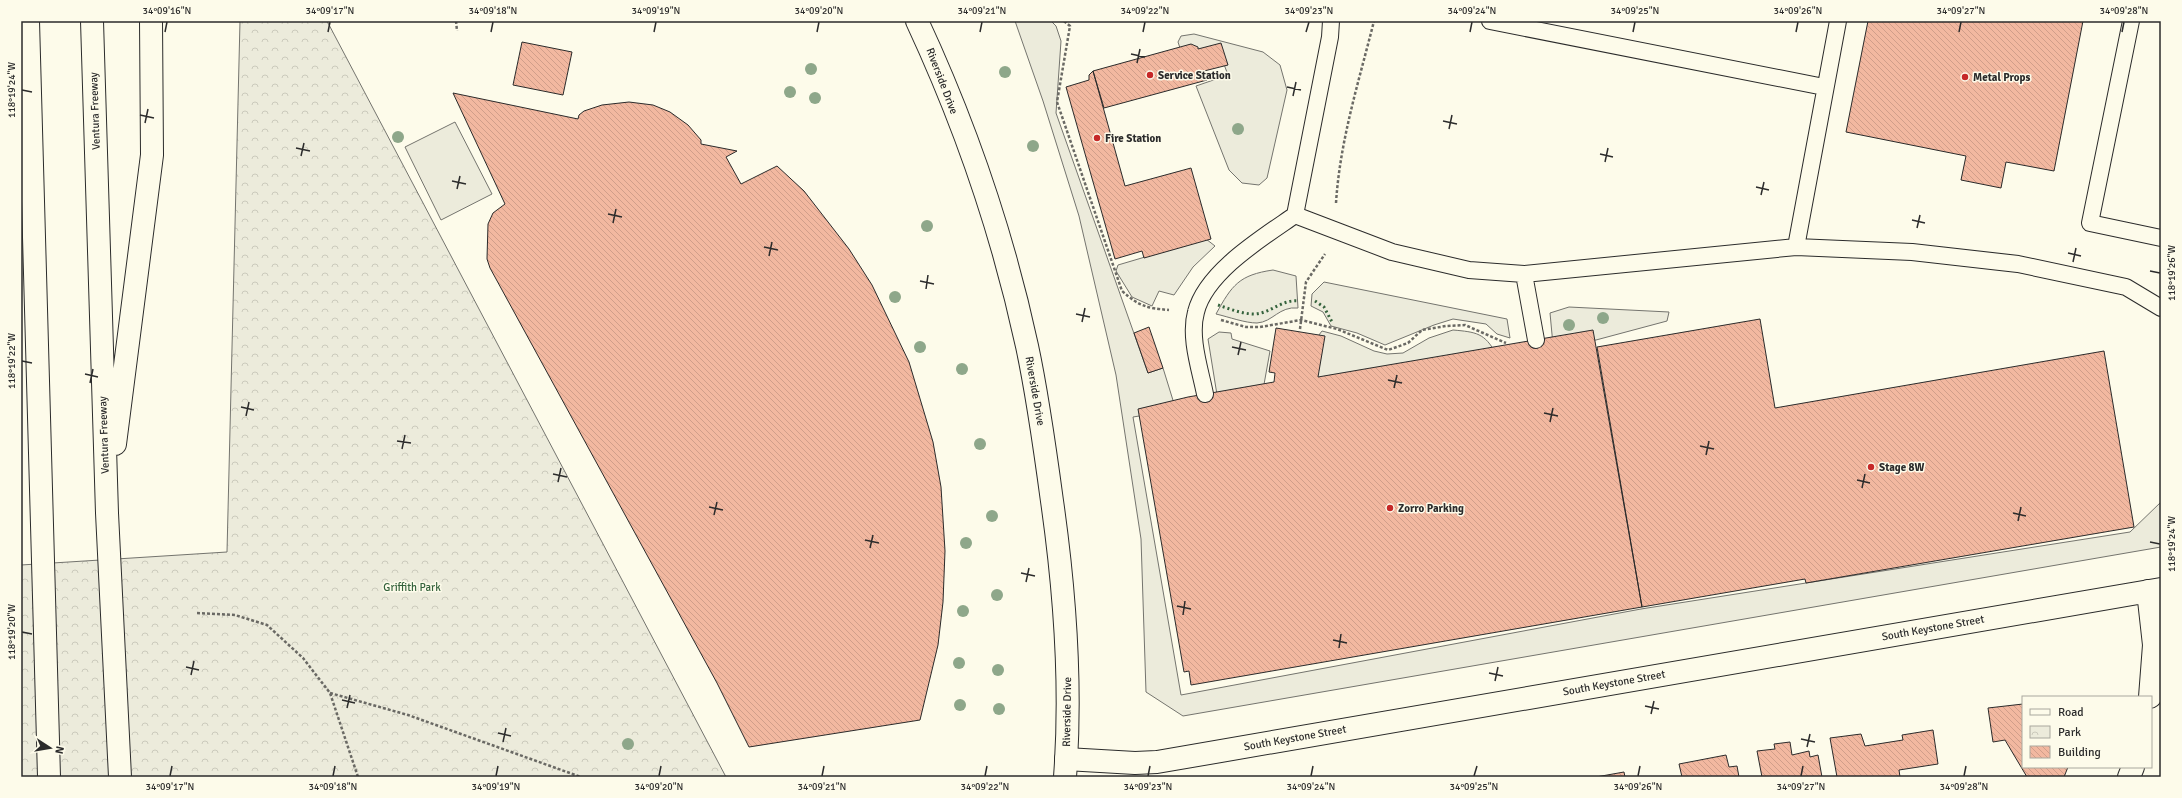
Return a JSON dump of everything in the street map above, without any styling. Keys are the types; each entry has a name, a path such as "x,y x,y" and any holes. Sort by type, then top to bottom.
{"main road":[{"path":"28,21 50,777"},
{"name":"Ventura Freeway","path":"92,21 107,513 120,777"},
{"path":"107,513 152,156 151,21"},
{"name":"Riverside Drive","path":"918,21 976,170 1002,252 1027,346 1044,444 1062,579 1068,677 1065,768"},
{"path":"2150,696 2154,646 2155,590"},
{"name":"South Keystone Street","path":"1065,768 1157,762 2155,590"},
{"path":"104,777 119,735"}],"lane":[{"path":"1205,394 1195,339 1196,312 1206,290 1240,253 1295,215 1330,37 1331,21"},
{"path":"1490,21 1824,87"},
{"path":"1796,247 1824,87 1838,21"},
{"path":"2131,21 2090,223 2161,238"},
{"path":"1295,215 1392,252 1469,270 1524,274 1796,247 1912,252 2018,264 2126,287 2161,308"},
{"path":"1524,274 1536,340"}],"path":[{"path":"456,21 457,32"},
{"path":"1300,329 1306,282 1340,233 1345,219 1336,203 1338,173 1353,96 1374,21"},
{"path":"196,613 236,615 267,625 303,658 330,693 358,777"},
{"path":"330,693 408,715 581,777"}],"green space":[{"name":"Griffith Park","path":"240,21 327,21 726,777 21,777 21,565 227,552"},
{"path":"1015,21 1051,21 1056,26 1061,41 1056,113 1148,373 1163,368 1176,410 1133,417 1181,695 1641,609 2130,532 2161,502 2161,547 1183,716 1146,692 1141,539 1116,375 1079,216 1043,101"},
{"path":"1194,34 1263,52 1280,65 1287,90 1267,178 1259,185 1242,183 1229,170 1196,86 1228,75 1219,51 1181,51 1178,42 1181,36"},
{"path":"455,122 492,194 441,220 405,147"},
{"path":"1206,239 1215,246 1193,267 1174,295 1159,291 1152,306 1132,297 1116,271 1118,265"},
{"path":"1273,270 1296,276 1298,308 1286,309 1263,322 1257,323 1242,321 1216,314 1232,289 1244,278 1261,272"},
{"path":"1324,282 1507,319 1510,338 1497,334 1486,324 1453,319 1385,345 1357,333 1331,326 1323,312 1311,306 1312,294"},
{"path":"1569,307 1669,312 1667,321 1596,340 1553,345 1550,313"},
{"path":"1453,330 1479,335 1488,342 1496,354 1307,381 1315,340 1322,331 1341,336 1374,351 1387,354 1403,353 1429,338"},
{"path":"1219,332 1231,333 1232,339 1270,351 1263,390 1218,401 1208,339"}],"building":[{"name":"Metal Props","path":"1868,21 2083,21 2054,171 2006,162 2001,188 1961,180 1966,156 1846,132"},
{"path":"522,42 572,52 563,95 513,85"},
{"name":"Service Station","path":"1221,43 1228,65 1204,71 1207,80 1104,108 1093,71 1191,44 1198,47 1198,49"},
{"name":"Fire Station","path":"1093,71 1125,186 1191,168 1211,239 1144,258 1142,251 1115,259 1066,87 1089,80 1089,75"},
{"path":"453,93 578,119 579,115 584,111 602,105 629,102 653,105 670,112 688,125 701,140 701,144 737,151 726,157 741,184 777,166 804,191 849,249 872,285 909,362 933,442 941,487 945,551 943,602 938,645 920,720 749,747 717,683 490,268 487,259 488,224 493,213 505,204"},
{"name":"Stage 8W","path":"1760,319 1775,408 2104,351 2134,527 1806,583 1805,579 1642,607 1597,347"},
{"path":"1149,327 1163,368 1148,373 1134,333"},
{"name":"Zorro Parking","path":"1276,328 1325,336 1318,377 1593,330 1642,607 1191,685 1189,671 1184,672 1138,409 1188,397 1274,382 1275,373 1269,372"},
{"path":"2022,704 2022,768 2068,768 2064,777 2027,777 2005,740 1993,742 1988,708"},
{"path":"1933,730 1938,764 1899,770 1900,777 1837,777 1830,738 1861,734 1865,746 1903,740 1902,735"},
{"path":"1790,742 1792,755 1809,751 1810,757 1818,755 1822,777 1762,777 1757,751 1775,749 1774,744"},
{"path":"1726,755 1729,767 1737,766 1739,777 1682,777 1679,764"},
{"path":"1624,772 1625,777 1596,777"}],"hedge":[{"path":"1218,305 1241,312 1255,314 1287,302 1299,301"},
{"path":"1315,301 1324,307 1332,322"}],"place":[{"name":"Service Station","path":"1150,75"},
{"name":"Metal Props","path":"1965,77"},
{"name":"Fire Station","path":"1097,138"},
{"name":"Stage 8W","path":"1871,467"},
{"name":"Zorro Parking","path":"1390,508"}]}
